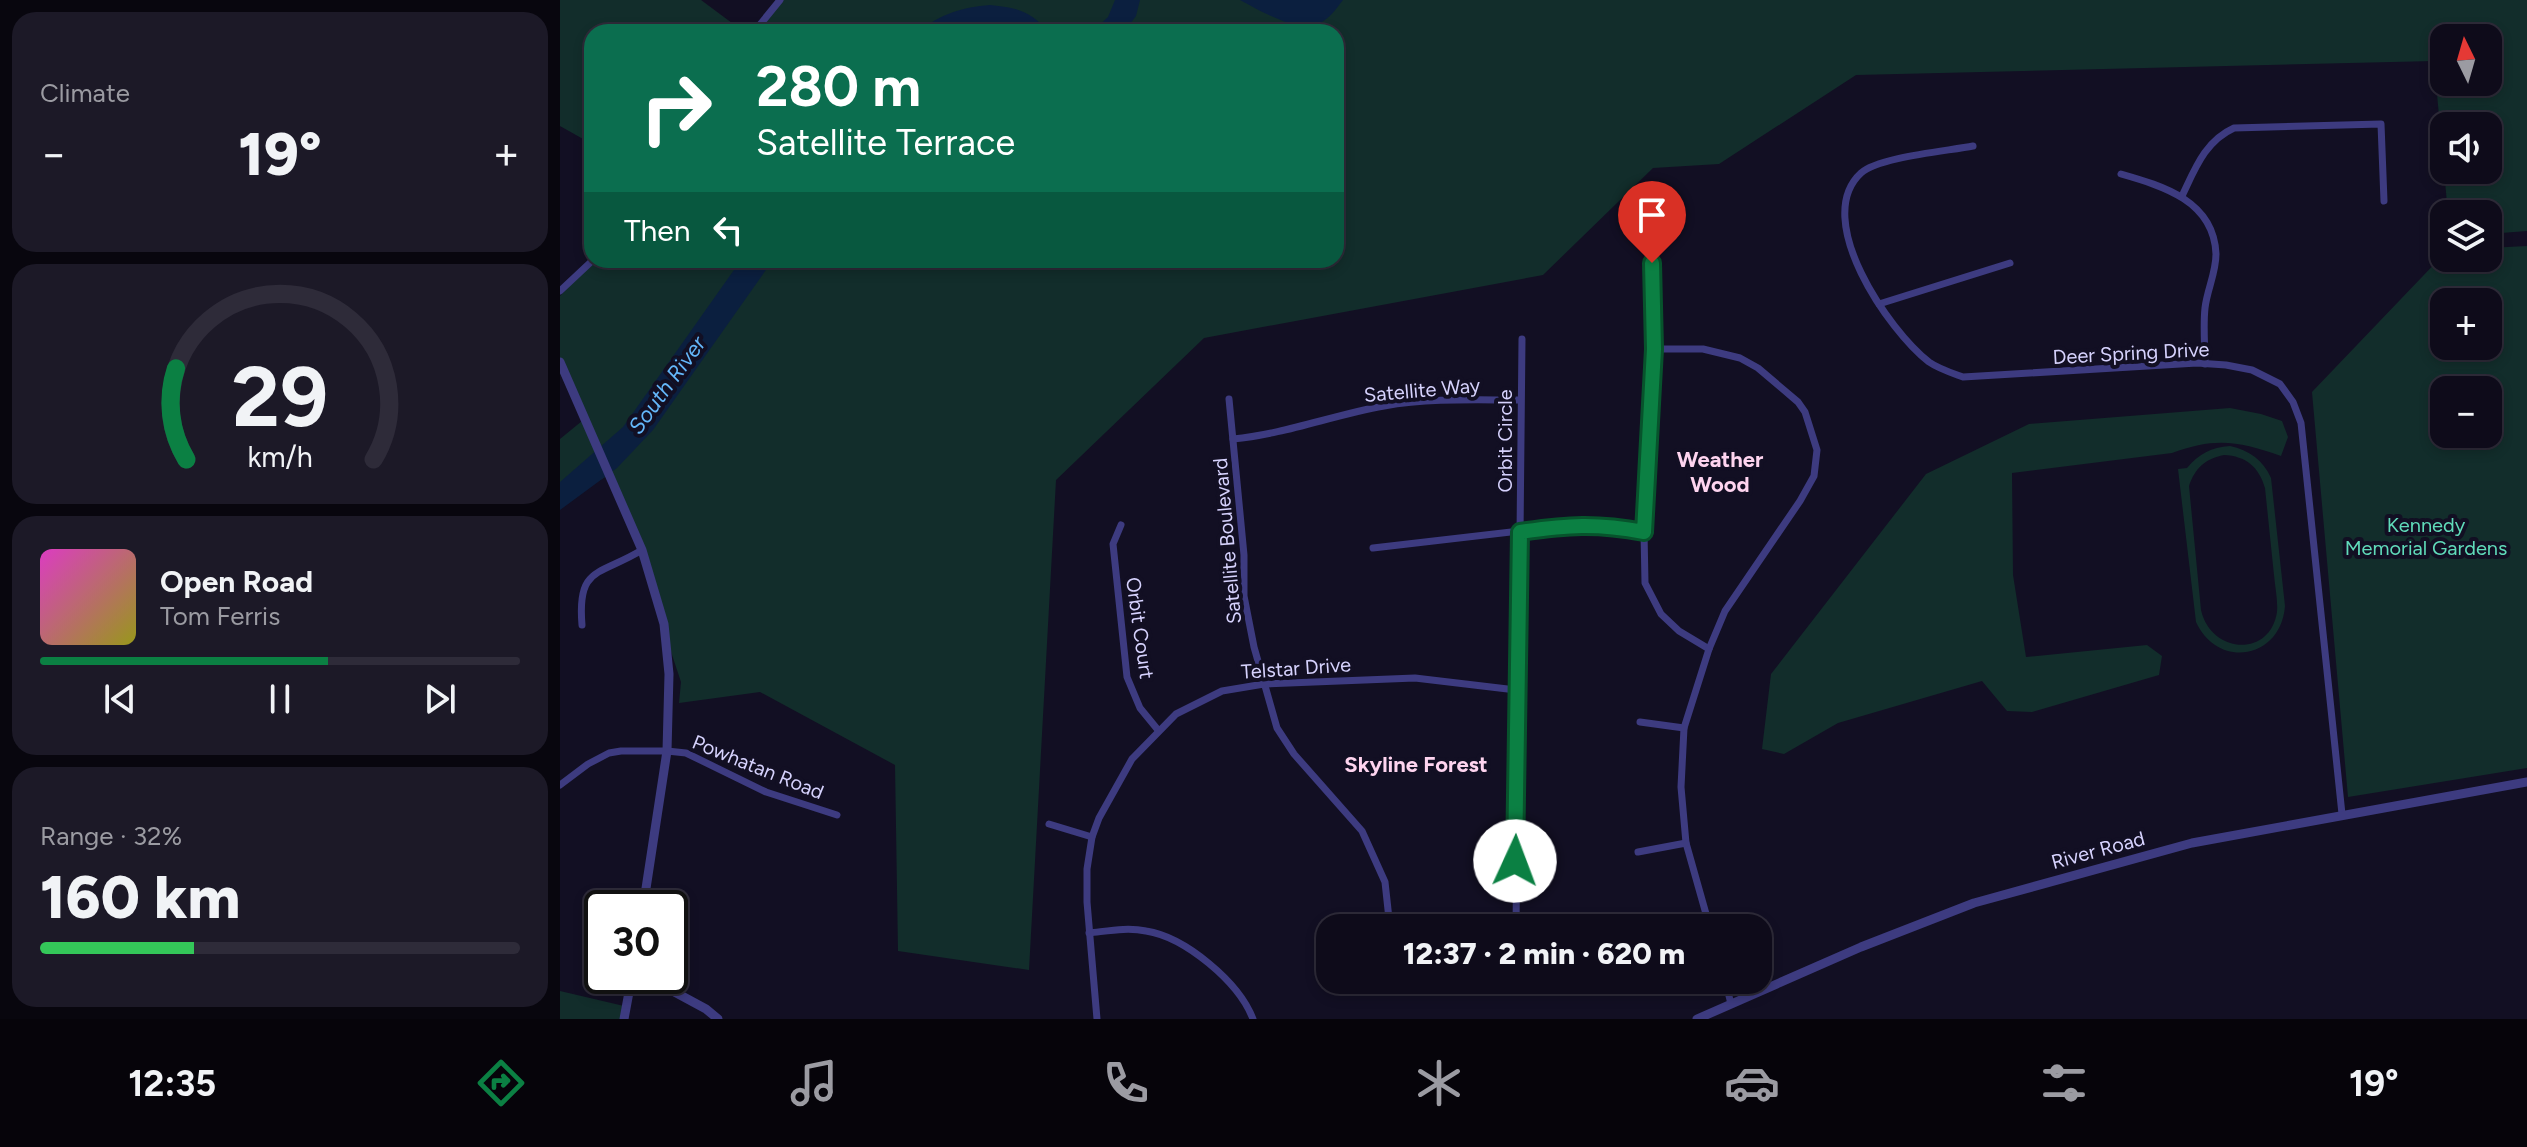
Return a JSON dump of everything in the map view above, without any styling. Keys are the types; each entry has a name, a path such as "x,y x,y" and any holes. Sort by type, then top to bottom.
{"street":[{"path":"760,24 780,0"},
{"path":"2182,196 2202,155 2221,134 2234,128 2381,124 2384,201"},
{"name":"Deer Spring Drive","path":"1973,146 1874,164 1855,180 1848,193 1845,210 1850,248 1886,317 1933,365 1963,377 2205,364 2252,370 2280,384 2293,402 2301,423 2342,814"},
{"path":"2121,174 2162,186 2182,196 2208,223 2216,253 2204,311 2205,364"},
{"path":"1652,263 1654,349 1644,532 1645,583 1661,614 1679,631 1709,649"},
{"path":"1879,304 2010,263"},
{"path":"560,291 584,268"},
{"name":"Orbit Circle","path":"1516,914 1522,339"},
{"path":"1654,349 1703,349 1740,358 1758,368 1798,402 1805,412 1817,450 1814,476 1781,532 1725,611 1709,649 1684,728 1681,787 1686,843 1706,914"},
{"path":"560,362 642,550 664,624 669,674 667,751 646,890"},
{"name":"Satellite Boulevard","path":"1229,399 1244,555 1244,596 1277,728 1362,831 1385,882 1388,914"},
{"name":"Satellite Way","path":"1233,439 1264,436 1389,405 1448,400 1520,400"},
{"path":"1373,548 1562,526 1603,524 1644,532"},
{"name":"Orbit Court","path":"1121,525 1113,544 1127,677 1140,708 1158,730"},
{"path":"582,625 580,603 583,587 596,574 642,550"},
{"name":"Telstar Drive","path":"1097,1019 1087,869 1092,837 1099,818 1132,759 1176,714 1222,691 1264,684 1415,678 1516,690"},
{"path":"1640,722 1684,728"},
{"name":"Powhatan Road","path":"560,785 609,753 686,753 766,792 837,815"},
{"name":"River Road","path":"1697,1019 1861,947 1974,903 2192,843 2527,782"},
{"path":"1049,824 1092,837"},
{"path":"1638,852 1686,843"},
{"path":"1089,933 1145,931 1166,937 1220,974 1238,991 1253,1019"},
{"path":"624,1019 629,994"},
{"path":"678,994 718,1019"},
{"path":"1728,994 1731,1004"}],"green space":[{"path":"560,0 701,0 733,24 584,24 584,140 560,126"},
{"path":"777,0 2527,0 2527,231 2502,233 2502,200 2447,200 2445,184 2502,184 2502,112 2439,112 2437,96 2502,96 2502,24 2430,24 2430,61 1856,75 1719,164 1653,168 1543,275 1204,338 1056,480 1029,970 898,951 895,765 760,692 679,703 681,682 612,473 560,504 560,439 582,421 560,373 560,296 586,268 1344,268 1344,24 759,24"},
{"name":"Kennedy Memorial Gardens","path":"2527,246 2527,768 2348,797 2312,392 2430,269 2430,272 2502,272 2502,247"},
{"path":"2230,408 2282,421 2288,437 2281,456 2239,444 2214,443 2172,453 2012,473 2013,575 2026,657 2147,645 2162,656 2159,675 2032,712 2007,711 1982,681 1838,723 1784,754 1762,749 1771,674 1926,474 2029,424"},
{"path":"2230,446 2260,461 2271,478 2285,606 2281,624 2272,638 2261,647 2247,652 2233,652 2219,647 2206,637 2196,622 2178,469 2187,468 2206,452","holes":["2224,455 2250,464 2265,488 2277,603 2272,627 2264,637 2240,645 2216,635 2207,625 2201,610 2189,486 2198,469 2211,459"]},
{"path":"560,991 624,1006 622,1019 560,1019"}],"water":[{"path":"1115,0 1140,0 1136,16 1130,24 1101,24 1108,17"},
{"path":"1240,0 1343,0 1333,13 1317,24 1291,24"},
{"path":"990,5 1009,8 1023,12 1041,24 929,24 952,12"},
{"name":"South River","path":"735,268 767,268 653,430 617,468 560,510 560,482 623,427"}],"district":[{"name":"Weather Wood","path":"1720,472"},
{"name":"Skyline Forest","path":"1416,764"}],"route":[{"path":"1515,861 1520,532 1603,524 1644,532 1654,349 1652,263"}]}
